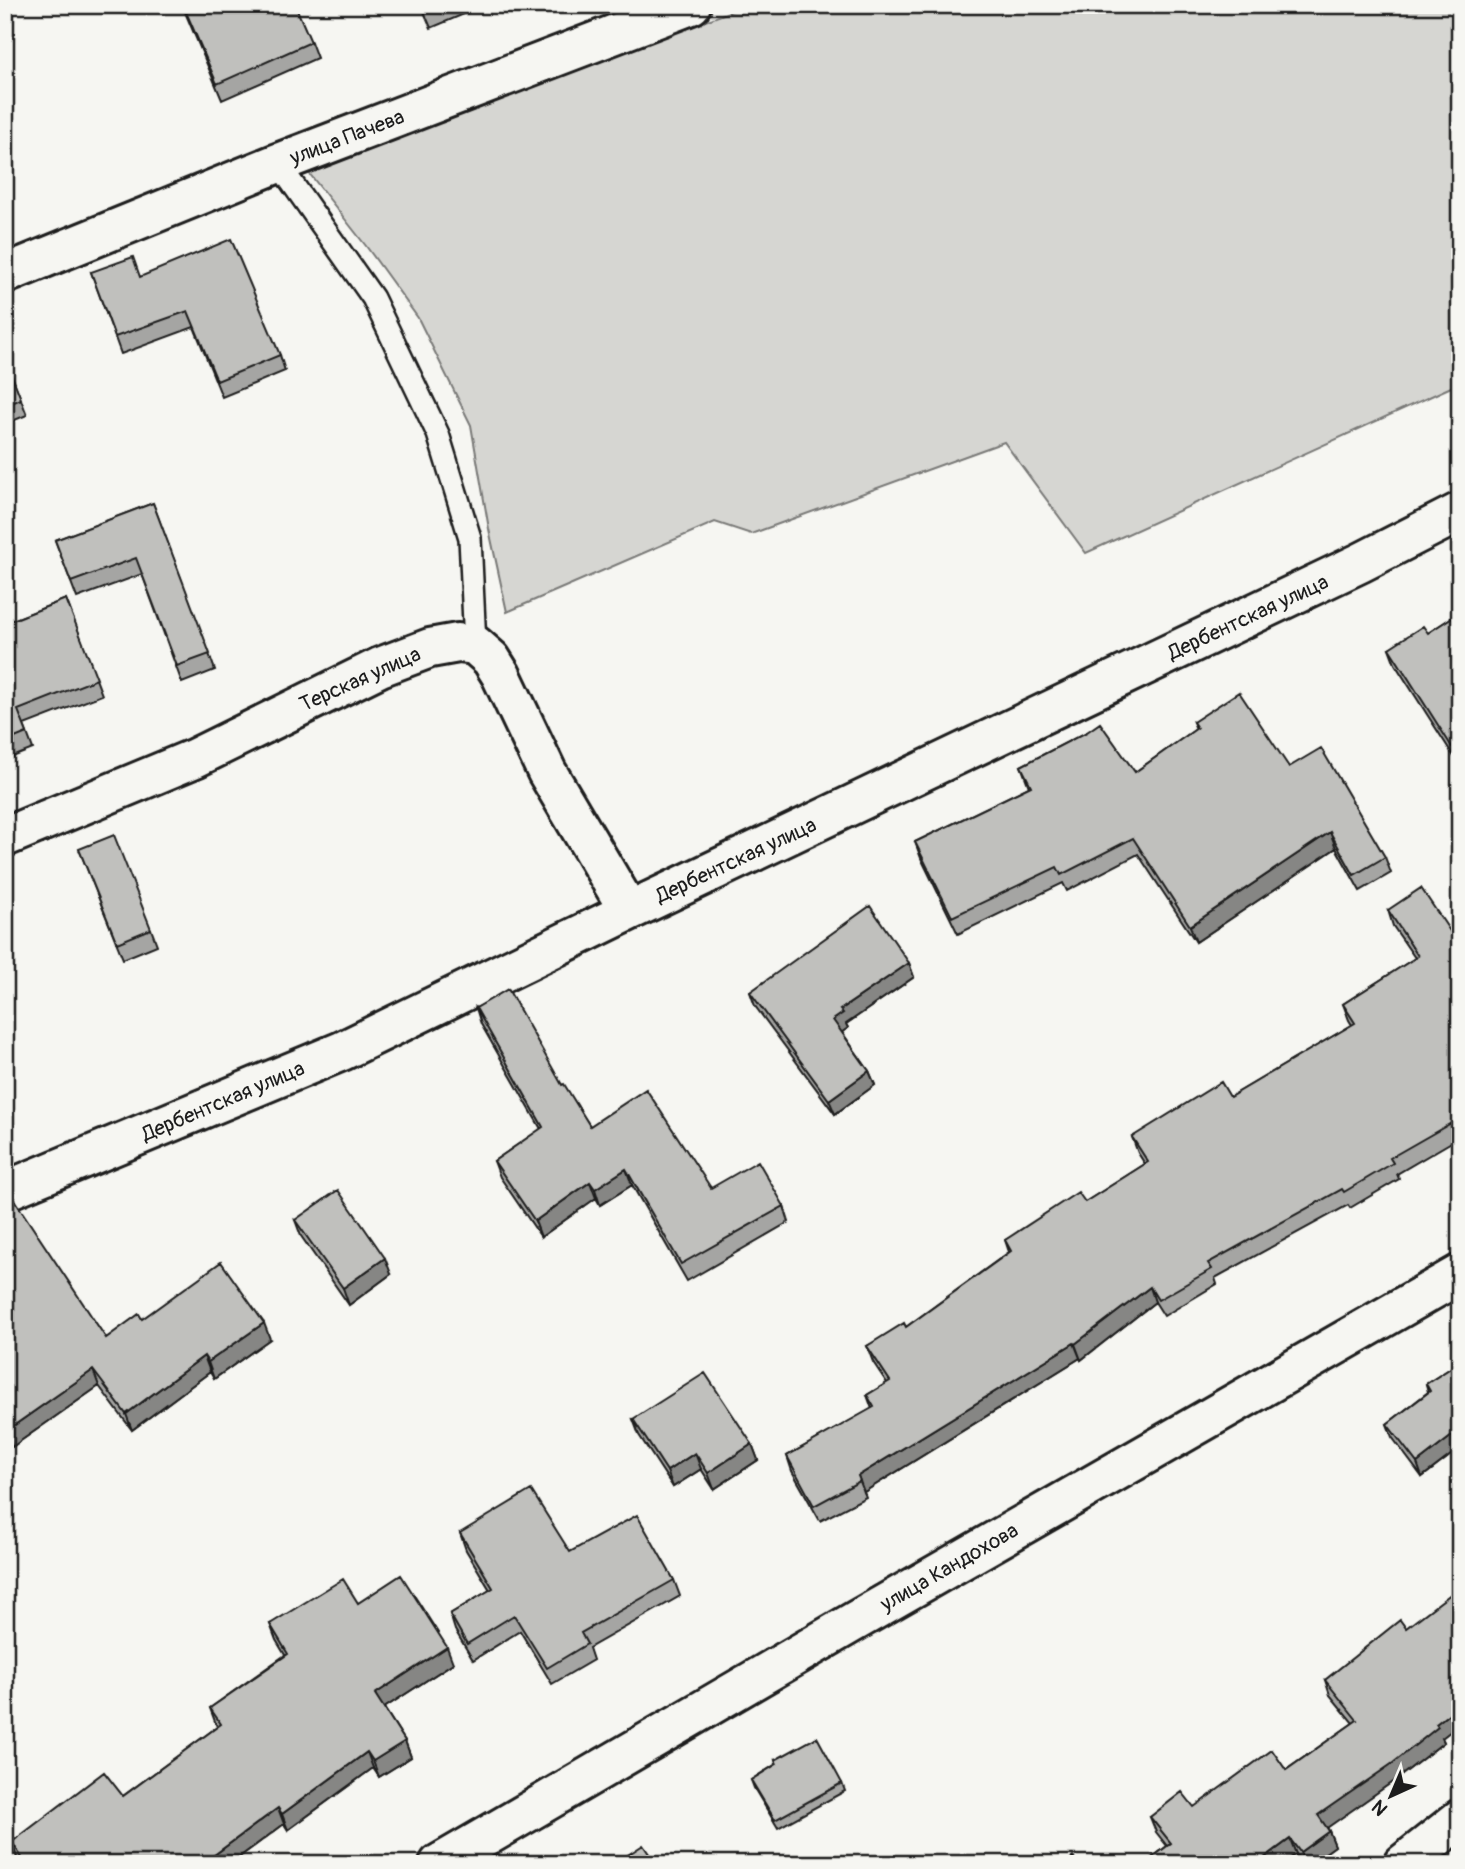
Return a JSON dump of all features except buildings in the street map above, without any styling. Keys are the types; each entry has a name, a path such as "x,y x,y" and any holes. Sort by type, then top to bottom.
{"street":[{"name":"улица Пачева","path":"5,274 278,163 691,5"},
{"name":"Дербентская улица","path":"5,1191 342,1051 629,911 1360,564 1460,512"},
{"name":"Терская улица","path":"5,837 195,758 380,667 430,648 458,643 475,645"},
{"path":"475,645 491,659 501,676 547,772 629,911"},
{"name":"улица Кандохова","path":"439,1864 869,1613 1460,1274"},
{"path":"1403,1864 1460,1819"}],"lane":[{"path":"278,163 373,298 438,433 470,538 475,645"}],"shaded area":[{"path":"747,5 1460,5 1460,383 1086,553 1004,442 751,534 715,522 507,612 471,425 418,318 309,173"}]}
